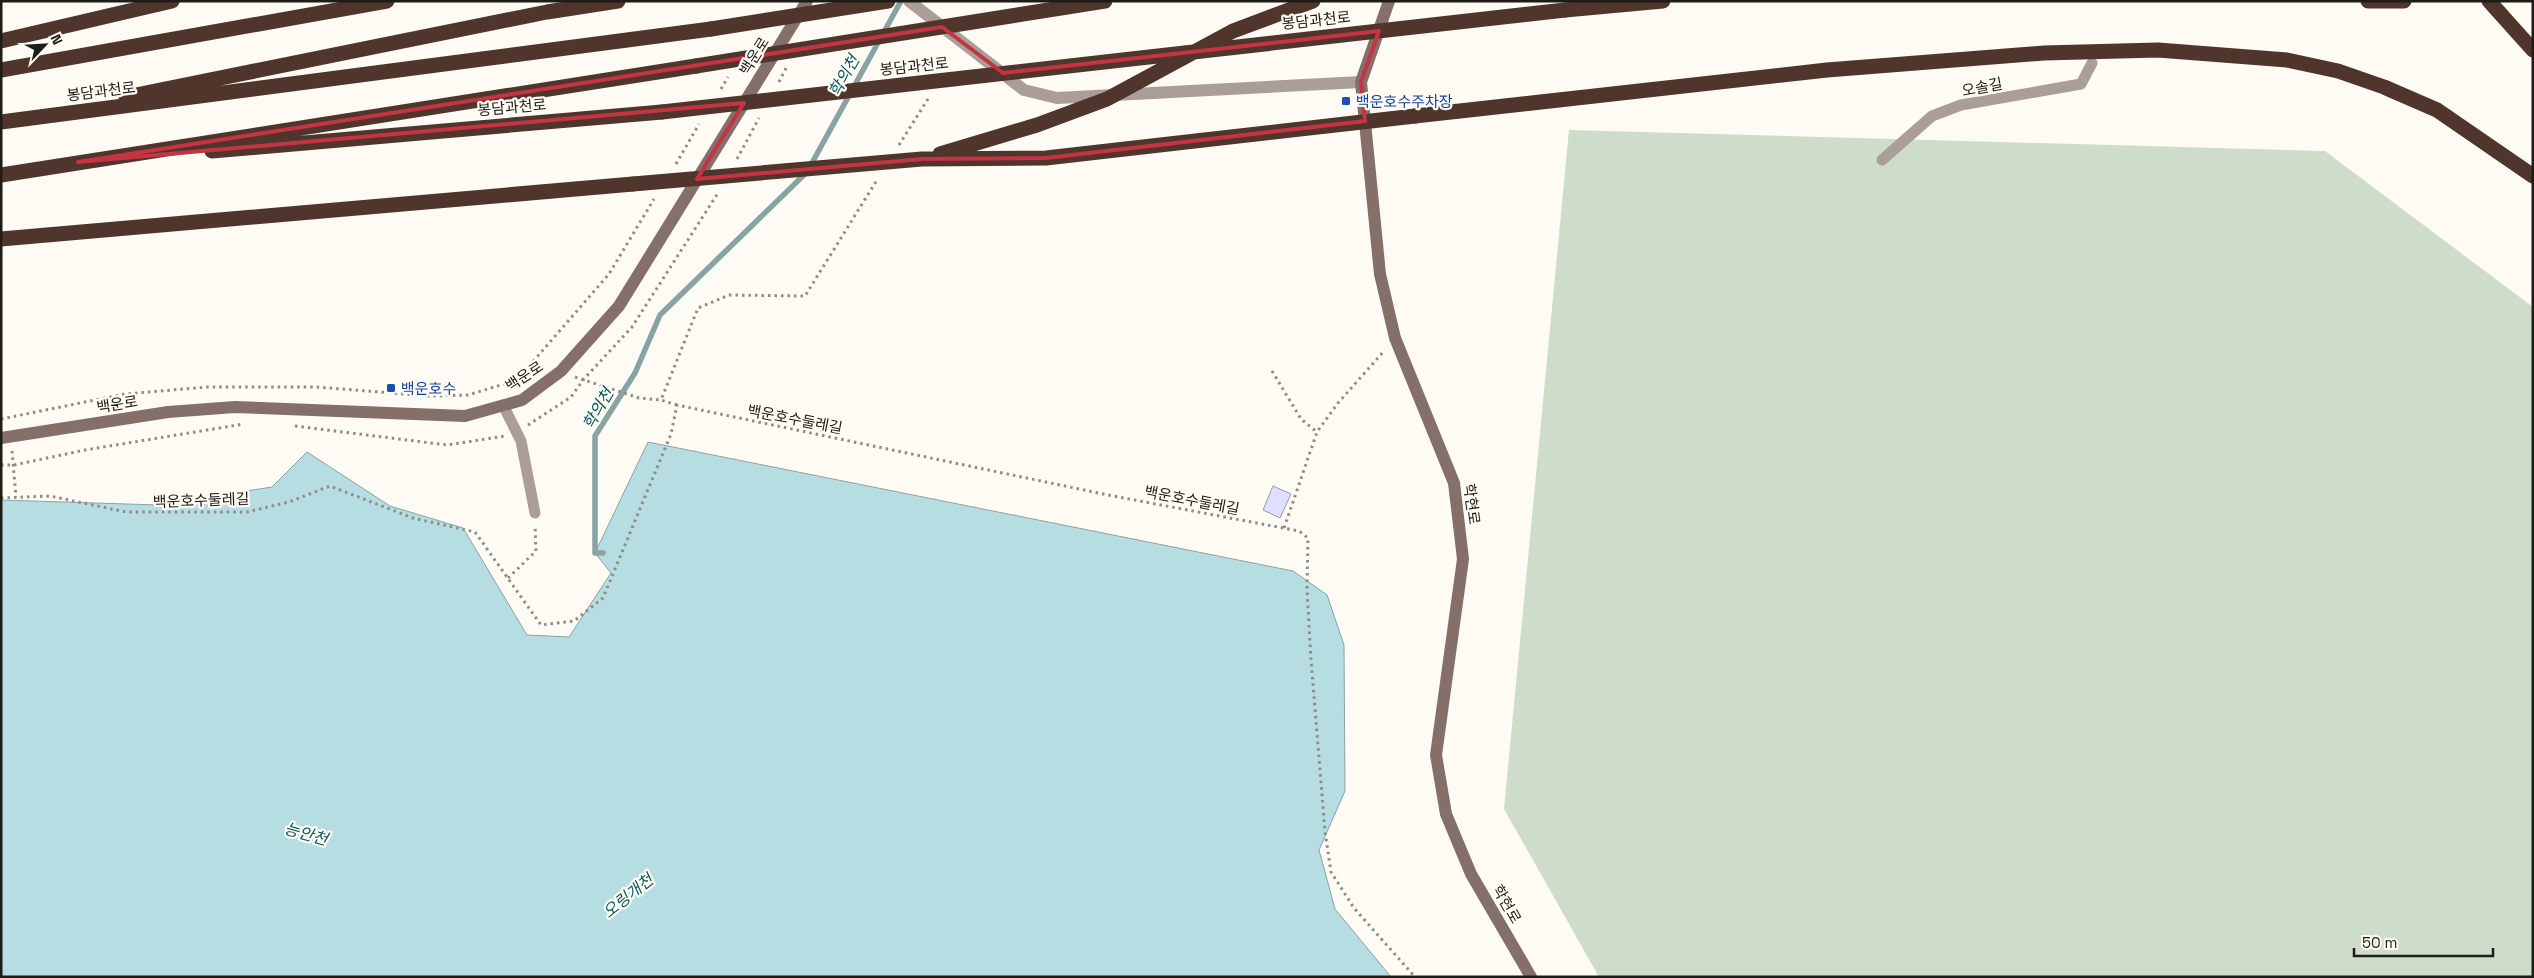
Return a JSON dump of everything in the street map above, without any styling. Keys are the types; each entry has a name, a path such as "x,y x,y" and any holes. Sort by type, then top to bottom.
{"highway":[{"path":"1,41 172,1"},
{"path":"1,70 387,1"},
{"path":"1,122 547,12 618,1"},
{"name":"봉담과천로","path":"1,122 711,29 888,1"},
{"name":"봉담과천로","path":"1,176 78,162 1105,1"},
{"path":"922,159 1036,125 1107,99 1233,31 1313,1"},
{"name":"봉담과천로","path":"78,162 662,112 1565,10 1663,1"},
{"path":"2368,1 2404,1"},
{"path":"2489,1 2533,50"},
{"path":"1,239 922,159 1046,158 1828,70 2044,52 2158,50 2287,60 2338,71 2384,87 2437,110 2533,176"}],"street":[{"name":"백운로","path":"6,438 168,412 235,407 465,416 504,407 522,400 561,371 619,306 807,1"},
{"name":"학현로","path":"1389,1 1361,82 1380,274 1395,338 1454,483 1463,559 1436,755 1446,814 1471,874 1530,977"},
{"path":"911,3 1024,90 1058,98 1361,82"}],"lane":[{"name":"오솔길","path":"1882,160 1932,116 1962,105 2081,84 2092,63"},
{"path":"504,407 521,441 535,512"}],"path":[{"path":"776,86 790,60"},
{"path":"735,162 763,111"},
{"path":"286,425 448,445 508,436 517,432 537,421 571,397 583,380 632,326 707,213 721,188"},
{"path":"661,400 698,308 729,295 805,296"},
{"path":"1284,528 1317,432 1338,403 1395,338"},
{"path":"1272,371 1301,419 1317,432"},
{"path":"583,380 639,398 661,400 676,407"},
{"name":"백운호수둘레길","path":"1,498 50,496 126,512 247,512 289,502 330,486 413,518 476,532 541,625 574,621 603,598 671,434 676,407 1108,495 1298,531 1308,538 1307,590 1311,659 1331,872 1354,908 1415,977"},
{"path":"1,464 14,465 85,450 248,424"},
{"path":"6,438 14,465 16,497"},
{"path":"508,578 536,551 535,512"}],"highlighted area":[{"path":"942,27 1003,73 1379,31 1361,82 1365,121 1046,158 922,159 697,179 744,103 78,162"}],"green space":[{"path":"1569,130 2325,151 2533,307 2533,977 1599,977 1504,809"}],"water":[{"path":"648,442 1293,571 1327,595 1344,645 1345,791 1319,850 1335,909 1391,977 1,977 1,500 158,505 272,487 307,452 390,506 463,528 527,635 569,637 611,573 595,553"}],"building":[{"path":"1273,486 1291,494 1280,518 1263,510"}],"waterway":[{"name":"학의천","path":"603,553 595,553 595,436 635,373 660,315 807,172 901,1"}],"place":[{"name":"백운호수주차장","path":"1346,101"},
{"name":"백운호수","path":"391,388"}],"water label":[{"name":"능안천","path":"306,834"},
{"name":"오링개천","path":"628,896"}]}
